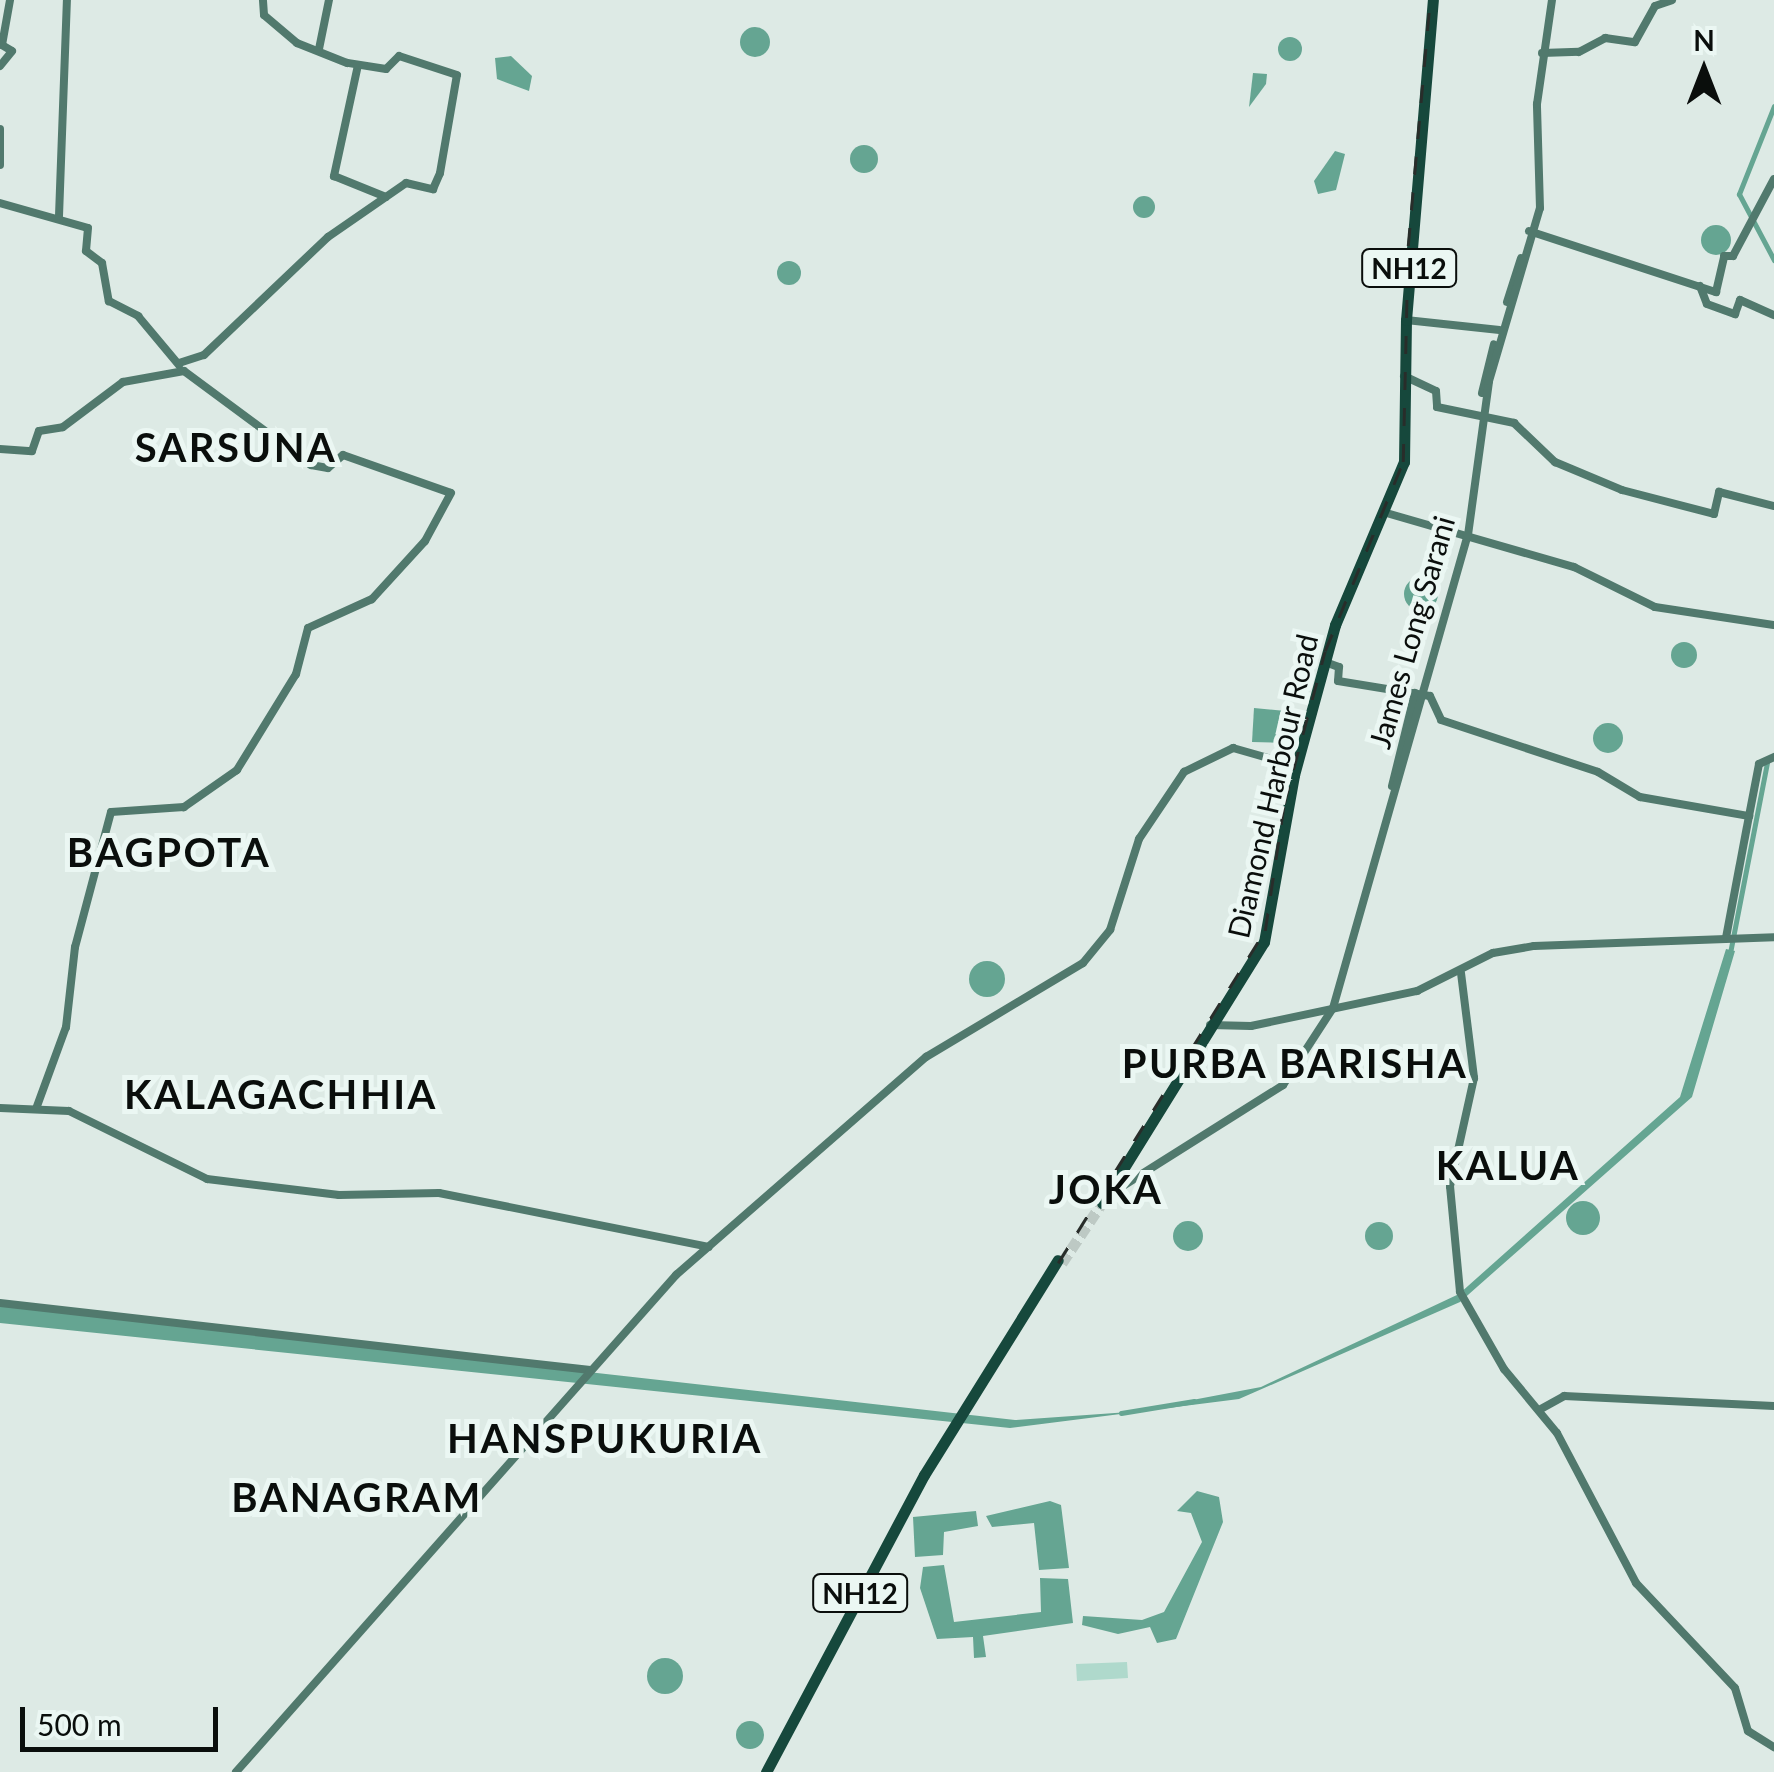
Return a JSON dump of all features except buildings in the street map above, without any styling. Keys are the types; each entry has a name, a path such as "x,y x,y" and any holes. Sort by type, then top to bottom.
{"highway":[{"name":"Diamond Harbour Road","path":"1102,1199 1211,1026 1267,920 1293,766 1318,677 1353,572 1402,454 1408,257 1431,0"},
{"name":"Diamond Harbour Road","path":"1318,677 1353,572 1383,512 1407,448 1408,257"},
{"name":"NH12","path":"766,1772 963,1415 1060,1262"}],"street":[{"path":"0,66 12,51 2,47 10,0"},
{"path":"58,216 67,0"},
{"path":"0,449 32,451 39,431 63,427 123,382 182,367 204,355 256,297 386,196 409,182 434,188 458,74 399,56 386,70 358,65 319,49 264,15 262,0"},
{"path":"319,49 328,0"},
{"name":"James Long Sarani","path":"1114,1180 1180,1147 1280,1083 1331,1008 1417,692 1466,534 1498,330 1531,232 1550,0"},
{"path":"1544,48 1579,52 1605,38 1635,42 1654,6 1672,0"},
{"path":"358,65 334,176 386,196"},
{"path":"0,130 0,165"},
{"path":"1531,232 1716,292 1724,256 1733,256 1748,221 1774,179"},
{"path":"0,203 58,216 88,228 86,251 106,271 109,301 138,316 182,367 311,464 328,468 341,454 451,493 425,540 374,598 308,628 295,675 237,770 184,807 110,812 74,947 66,1028 36,1109"},
{"path":"1700,286 1707,304 1735,314 1740,300 1774,316"},
{"path":"1482,413 1515,287"},
{"path":"1406,320 1498,330"},
{"path":"1407,377 1436,392 1437,407 1482,413 1519,425 1555,462 1622,490 1714,514 1719,492 1774,506"},
{"path":"1383,512 1574,567 1658,608 1774,625"},
{"path":"1326,662 1339,667 1339,682 1417,692 1436,700 1438,719 1598,772 1640,797 1750,816"},
{"path":"236,1772 577,1385 709,1248 926,1056 1082,963 1110,930 1142,833 1192,765 1233,748 1293,766"},
{"path":"1731,937 1760,764 1774,756"},
{"path":"1211,1026 1331,1008 1461,973 1493,953 1534,946 1774,937"},
{"path":"1461,973 1474,1078 1450,1186 1461,1295 1540,1410 1636,1583 1735,1688 1748,1731 1774,1747"},
{"name":"Diamond Harbour Road","path":"1102,1199 1283,1085 1331,1008"},
{"path":"0,1108 69,1110 93,1130 136,1138 208,1179 339,1195 439,1193 572,1213 709,1248"},
{"path":"0,1303 590,1371"},
{"path":"1540,1410 1564,1396 1774,1406"}],"shaded area":[{"path":"755,27 766,31 770,42 766,53 755,57 744,53 740,42 744,31"},
{"path":"1290,37 1299,40 1299,58 1290,61 1281,58 1278,49 1281,40"},
{"path":"511,56 532,76 529,91 497,79 495,58"},
{"path":"1253,73 1267,74 1266,84 1249,107"},
{"path":"864,145 874,149 878,159 874,169 864,173 854,169 850,159 854,149"},
{"path":"1335,151 1345,154 1336,190 1318,194 1314,181"},
{"path":"1144,196 1152,199 1152,215 1144,218 1136,215 1133,207 1136,199"},
{"path":"1716,225 1730,234 1731,240 1722,254 1716,255 1702,246 1701,240 1710,226"},
{"path":"789,261 798,264 798,282 789,285 780,282 777,273 780,264"},
{"path":"1421,577 1433,582 1438,594 1433,606 1421,611 1409,606 1404,594 1409,582"},
{"path":"1684,642 1694,645 1694,665 1684,668 1674,665 1671,655 1674,645"},
{"path":"1254,708 1296,712 1286,743 1252,742"},
{"path":"1608,723 1622,732 1623,738 1614,752 1608,753 1594,744 1593,738 1602,724"},
{"path":"1726,949 1735,951 1692,1097 1460,1302 1239,1399 1010,1428 0,1323 0,1306 1015,1420 1129,1412 1261,1387 1459,1294 1680,1097"},
{"path":"987,961 1000,966 1005,979 1000,992 987,997 974,992 969,979 974,966"},
{"path":"1583,1201 1595,1206 1600,1218 1595,1230 1583,1235 1571,1230 1566,1218 1571,1206"},
{"path":"1188,1221 1199,1225 1203,1236 1199,1247 1188,1251 1177,1247 1173,1236 1177,1225"},
{"path":"1379,1222 1389,1226 1393,1236 1389,1246 1379,1250 1369,1246 1365,1236 1369,1226"},
{"path":"1197,1491 1219,1497 1223,1522 1176,1639 1157,1643 1150,1627 1118,1634 1082,1625 1083,1616 1142,1620 1164,1612 1202,1542 1191,1513 1177,1511"},
{"path":"1050,1501 1061,1505 1069,1568 1039,1570 1034,1523 992,1527 986,1516"},
{"path":"976,1511 978,1526 944,1532 943,1555 915,1557 913,1517"},
{"path":"944,1565 954,1622 1041,1612 1040,1578 1068,1579 1073,1623 983,1636 986,1657 974,1658 973,1637 937,1639 920,1588 923,1567"},
{"path":"665,1658 677,1664 683,1676 677,1688 665,1694 653,1688 647,1676 653,1664"},
{"path":"1127,1662 1128,1678 1077,1681 1076,1664"},
{"path":"750,1721 760,1725 764,1735 760,1745 750,1749 740,1745 736,1735 740,1725"}],"waterway":[{"path":"1774,106 1739,194 1774,260"},
{"path":"1730,953 1767,763"},
{"path":"1121,1413 1194,1401"}],"tunnel":[{"path":"1062,1263 1102,1203"}],"railway":[{"path":"1058,1263 1265,931 1284,804 1325,651 1403,462 1408,246 1430,0"}],"district":[{"name":"SARSUNA","path":"236,447"},
{"name":"BAGPOTA","path":"169,852"},
{"name":"PURBA BARISHA","path":"1295,1063"},
{"name":"KALAGACHHIA","path":"281,1094"},
{"name":"KALUA","path":"1508,1165"},
{"name":"JOKA","path":"1106,1189"},
{"name":"HANSPUKURIA","path":"605,1438"},
{"name":"BANAGRAM","path":"357,1497"}]}
